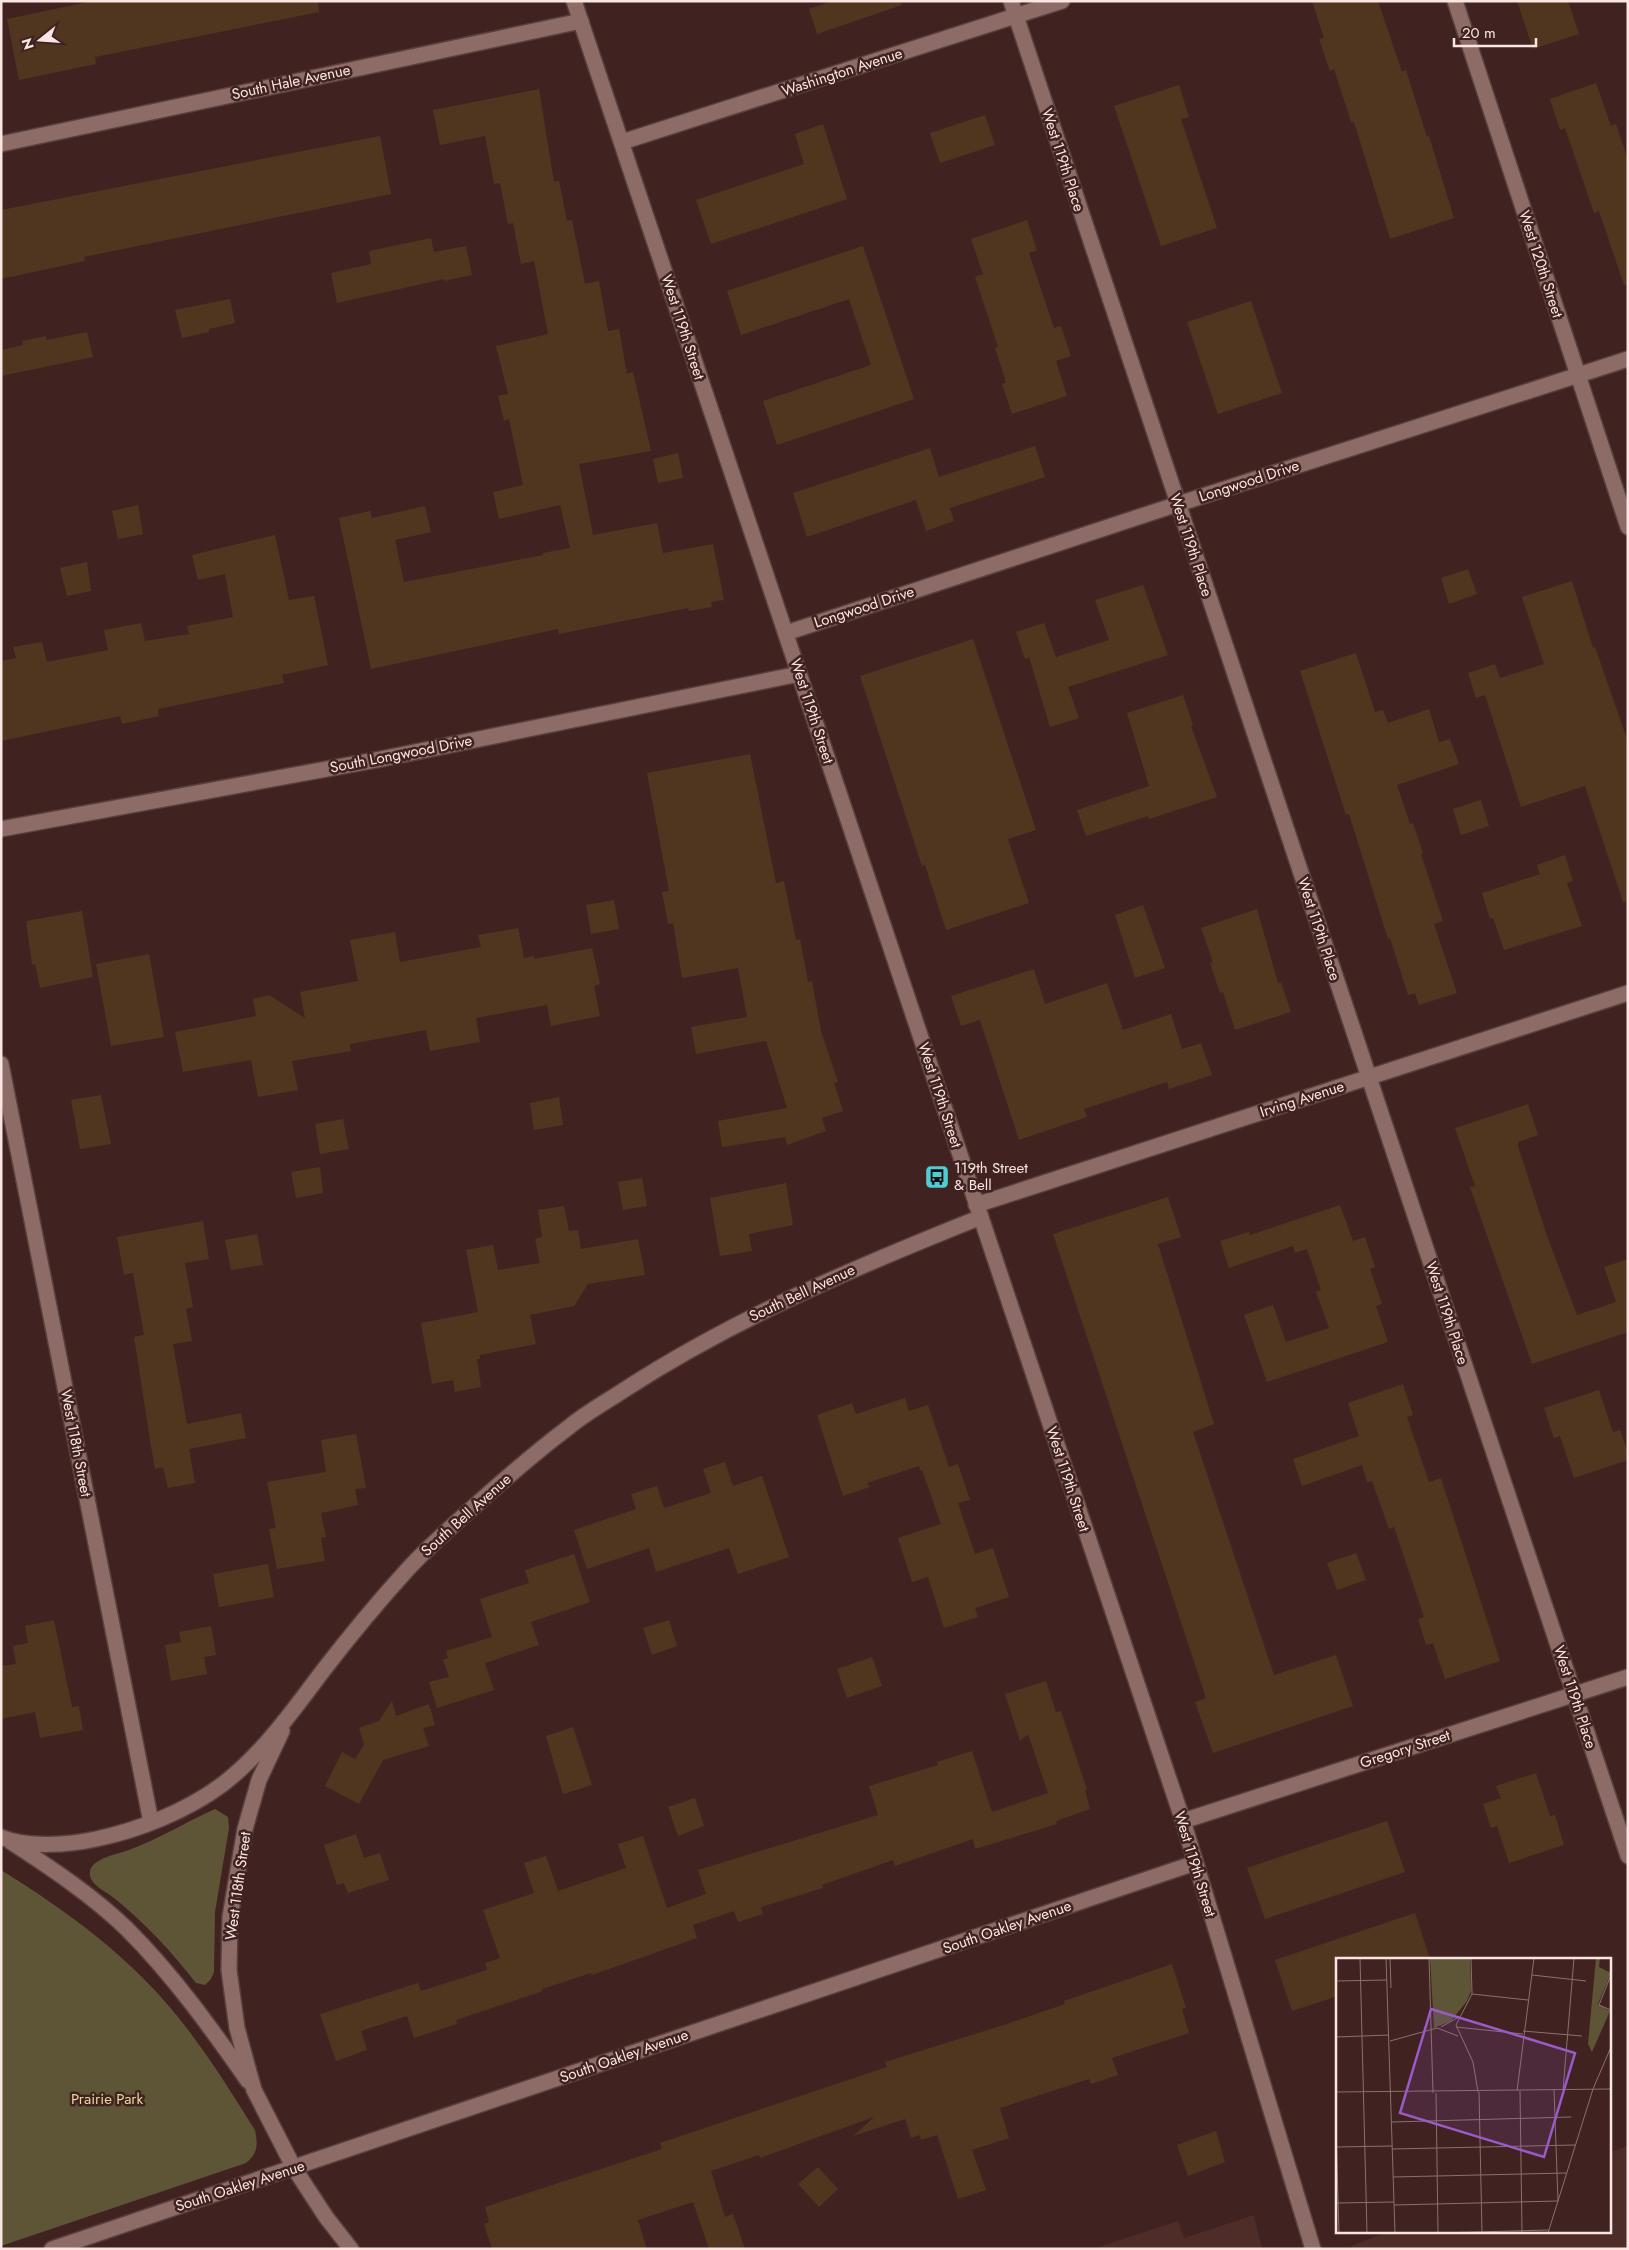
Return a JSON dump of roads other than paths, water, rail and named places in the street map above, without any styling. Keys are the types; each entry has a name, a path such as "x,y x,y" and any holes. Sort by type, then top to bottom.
{"street":[{"name":"West 119th Street","path":"574,1 1182,1821 1313,2249"},
{"name":"West 119th Place","path":"1011,1 1628,1856"},
{"name":"Washington Avenue","path":"622,142 1062,1"},
{"name":"West 120th Street","path":"1455,1 1628,527"},
{"name":"South Hale Avenue","path":"1,144 581,21"},
{"name":"Longwood Drive","path":"786,633 1628,359"},
{"name":"South Longwood Drive","path":"1,829 381,759 799,674"},
{"name":"Irving Avenue","path":"978,1211 1369,1077 1628,992"},
{"name":"West 118th Street","path":"1,1064 151,1822"},
{"name":"South Bell Avenue","path":"6,1839 54,1844 84,1842 116,1835 189,1805 222,1785 250,1760 288,1718 363,1620 409,1567 509,1476 570,1425 686,1352 759,1312 978,1211"},
{"name":"Gregory Street","path":"1182,1821 1628,1677"},
{"name":"West 118th Street","path":"254,2090 237,2028 229,1970 230,1916 245,1829 260,1780 288,1718"},
{"name":"West 118th Street","path":"6,1839 56,1872 126,1929 200,2013 254,2090 294,2168 326,2217 351,2249"},
{"name":"South Oakley Avenue","path":"52,2249 1195,1863"}],"place":[{"name":"119th Street & Bell","path":"937,1177"}],"park label":[{"name":"Prairie Park","path":"107,2099"}]}
